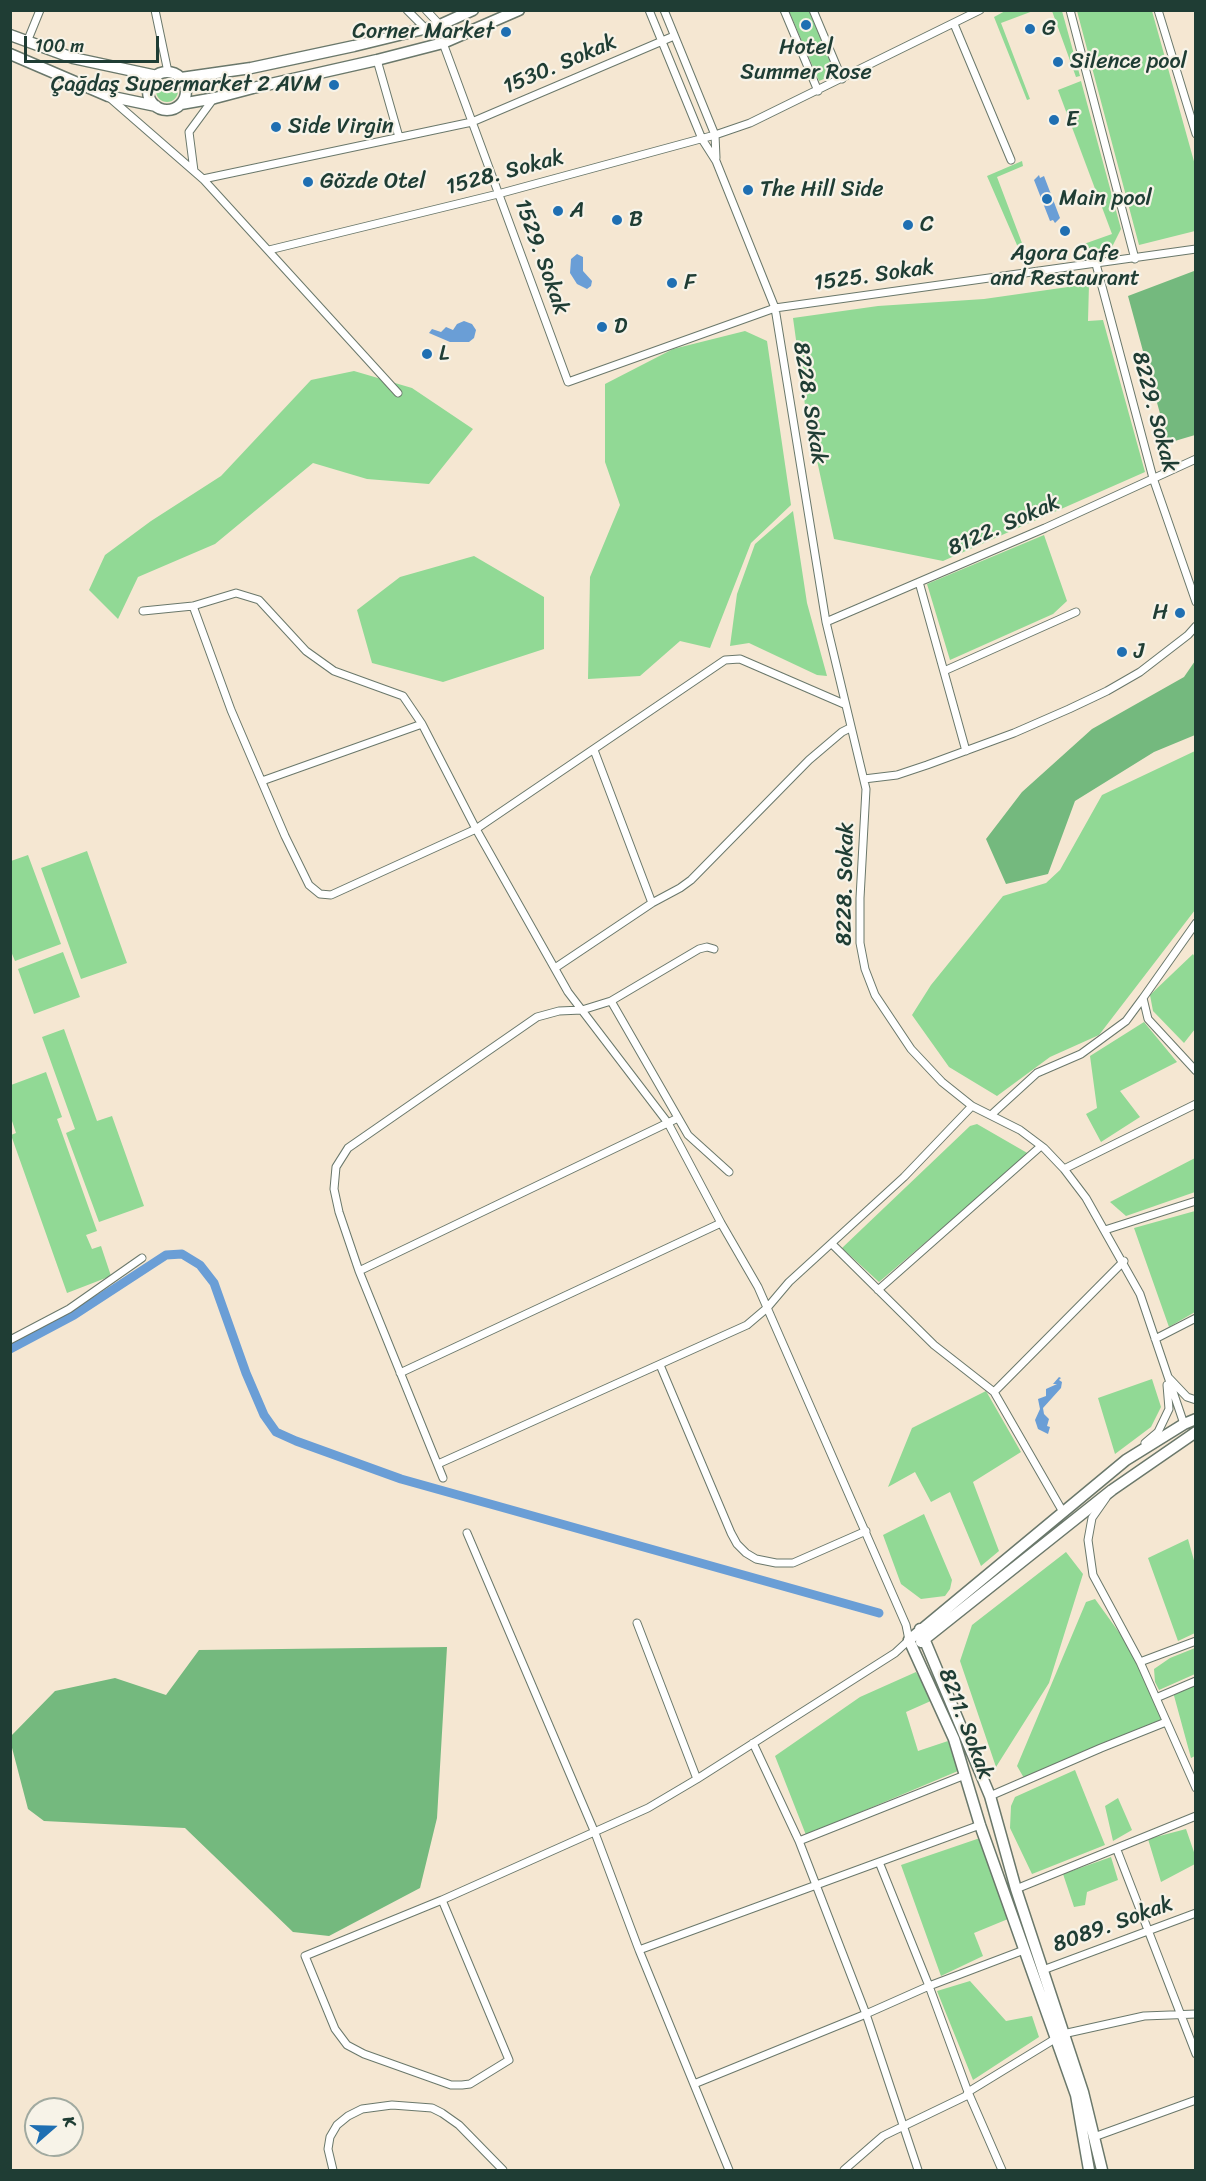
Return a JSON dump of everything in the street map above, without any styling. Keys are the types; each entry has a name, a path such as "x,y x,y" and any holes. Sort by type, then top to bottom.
{"street":[{"path":"27,42 40,10"},
{"path":"155,10 162,74"},
{"path":"407,10 426,29"},
{"path":"426,10 440,25"},
{"path":"10,35 73,58 181,78 251,68 426,29 473,10"},
{"path":"10,54 108,96 169,110 182,104 442,43 519,10"},
{"path":"649,10 702,139 716,161"},
{"path":"664,10 715,135 716,161"},
{"path":"784,10 818,91"},
{"path":"813,10 842,79"},
{"name":"1528. Sokak","path":"268,250 498,194 715,135 750,123 818,91 980,10"},
{"path":"1070,10 1135,258"},
{"path":"1158,10 1196,134"},
{"path":"954,24 1011,160"},
{"name":"1530. Sokak","path":"203,179 472,122 674,36"},
{"name":"1529. Sokak","path":"442,43 568,382"},
{"path":"377,60 399,137"},
{"path":"156,106 152,102 150,85 162,74"},
{"path":"181,78 186,88 182,104"},
{"path":"108,96 203,179 398,393"},
{"path":"194,171 189,132 215,98"},
{"name":"8228. Sokak","path":"716,161 775,308 826,622 866,789 860,898 860,943 865,969 875,995 911,1050 942,1082 972,1106 1020,1130 1041,1146 1064,1169 1086,1198 1124,1261 1140,1294 1184,1424"},
{"name":"1525. Sokak","path":"568,382 775,308 1196,249"},
{"name":"8229. Sokak","path":"1096,264 1153,478 1196,602"},
{"name":"8122. Sokak","path":"826,622 1045,528 1196,459"},
{"path":"919,582 966,751"},
{"path":"143,611 193,606 236,593 259,600 306,651 334,671 403,696 422,724 476,829 568,992 668,1123 758,1287 866,1531 906,1625 911,1644"},
{"path":"193,606 231,710 298,865 309,885 320,894 331,895 476,829 725,660 740,659 844,704"},
{"path":"944,671 1076,612"},
{"path":"864,779 897,775 966,751 1014,733 1107,691 1140,672 1188,635 1196,626"},
{"path":"262,781 422,724"},
{"path":"555,968 652,903 692,880 809,760 850,728"},
{"path":"594,750 652,903"},
{"path":"992,1115 1037,1073 1081,1054 1126,1021 1196,923"},
{"path":"443,1478 359,1271 334,1190 336,1167 348,1148 537,1017 559,1011 582,1010 611,1001 699,949 707,947 714,949"},
{"path":"1143,998 1148,1019 1196,1071"},
{"path":"611,1001 688,1135 729,1172"},
{"path":"1064,1169 1196,1104"},
{"path":"438,1464 747,1325 767,1308 789,1282 904,1177 972,1106"},
{"path":"359,1271 678,1118"},
{"path":"878,1290 1041,1146"},
{"path":"1105,1230 1196,1201"},
{"path":"400,1373 721,1223"},
{"path":"831,1244 934,1345 994,1392 1063,1512"},
{"path":"10,1340 69,1309 142,1258"},
{"path":"994,1392 1124,1261"},
{"path":"1155,1339 1196,1318"},
{"path":"660,1365 730,1533 746,1553 756,1559 776,1563 793,1563 866,1531"},
{"path":"1167,1376 1186,1396 1196,1400"},
{"path":"442,1900 508,2060 470,2084 451,2085 364,2054 347,2044 338,2035 332,2023 305,1956 442,1900 648,1808 911,1644 1158,1432 1169,1409 1167,1376"},
{"path":"1126,1460 1196,1419"},
{"path":"922,1634 1112,1490 1196,1432"},
{"path":"1112,1490 1092,1518 1088,1540 1093,1575 1140,1662 1196,1788"},
{"path":"467,1533 595,1833 639,1950 729,2170"},
{"path":"637,1623 697,1779"},
{"path":"906,1625 922,1634 990,1796 1016,1889 1043,1970 1059,2036 1083,2092 1102,2170"},
{"path":"1140,1662 1196,1641"},
{"name":"8211. Sokak","path":"911,1644 954,1739 980,1825 1024,1950 1059,2036 1076,2095 1089,2170"},
{"path":"1156,1698 1196,1681"},
{"path":"990,1796 1167,1722"},
{"path":"753,1743 799,1841 866,2014 918,2170"},
{"path":"799,1841 965,1775"},
{"path":"1016,1889 1117,1850 1196,1816"},
{"path":"639,1950 980,1825"},
{"path":"1117,1850 1196,2054"},
{"path":"879,1862 929,1986 968,2092 1002,2170"},
{"name":"8089. Sokak","path":"1043,1970 1196,1913"},
{"path":"694,2084 929,1986 1024,1950"},
{"path":"844,2170 883,2136 966,2096 968,2092 1059,2036 1144,2016 1196,2014"},
{"path":"1094,2137 1196,2100"},
{"path":"333,2170 328,2149 330,2137 337,2125 362,2109 392,2105 432,2108 442,2113 459,2125 503,2170"}],"green space":[{"path":"1007,10 1033,11 1001,23 1030,99 1027,100 994,17"},
{"path":"789,11 809,11 836,74 819,81"},
{"path":"1052,11 1062,11 1080,76 1076,77"},
{"path":"1077,11 1152,11 1195,165 1195,231 1139,245"},
{"path":"167,80 175,83 178,91 175,99 167,102 159,99 156,91 159,83"},
{"path":"1081,81 1121,229 1108,255 1086,257 1081,245 1112,234 1058,90"},
{"path":"1022,161 1023,166 997,177 1025,251 1020,252 987,176"},
{"path":"1194,271 1195,435 1168,443 1128,296"},
{"path":"1089,284 1088,321 1103,320 1145,472 943,561 834,539 805,405 793,318 878,306 984,299"},
{"path":"745,331 767,341 791,505 751,543 710,648 680,641 640,676 588,679 590,577 620,505 605,462 605,384 673,349"},
{"path":"354,371 412,388 473,429 429,484 367,479 313,463 215,544 138,577 118,619 89,590 105,555 151,521 221,476 311,380"},
{"path":"793,511 807,603 827,676 817,675 749,643 730,646 737,594 755,544"},
{"path":"1044,535 1067,601 1053,614 950,660 927,584"},
{"path":"474,556 544,597 544,649 443,682 372,663 357,610 400,577"},
{"path":"1195,661 1195,735 1154,752 1075,801 1048,874 1006,884 986,839 1022,792 1092,729 1184,677"},
{"path":"1195,751 1195,910 1099,1035 1050,1057 997,1096 949,1067 912,1015 931,985 1003,896 1046,883 1060,870 1102,795"},
{"path":"87,851 127,963 81,979 41,868"},
{"path":"28,855 61,944 15,961 10,949 11,861"},
{"path":"63,952 80,997 34,1014 18,969"},
{"path":"1193,954 1196,959 1195,1029 1184,1043 1153,1011 1150,995"},
{"path":"1144,1022 1177,1062 1120,1091 1140,1117 1101,1142 1086,1114 1097,1108 1090,1056"},
{"path":"64,1029 97,1121 112,1116 144,1206 99,1222 66,1133 75,1129 42,1037"},
{"path":"46,1072 62,1117 57,1119 97,1231 86,1235 92,1249 101,1246 111,1276 67,1293 11,1135 16,1133 11,1118 11,1085"},
{"path":"977,1124 1029,1154 879,1282 842,1248 970,1126"},
{"path":"1195,1158 1195,1192 1126,1216 1110,1202"},
{"path":"1195,1211 1195,1312 1169,1327 1134,1228"},
{"path":"1152,1379 1161,1407 1151,1427 1115,1454 1098,1398"},
{"path":"986,1391 1021,1452 973,1482 999,1551 981,1566 950,1492 931,1502 915,1472 888,1487 912,1428"},
{"path":"924,1514 952,1580 945,1596 921,1599 901,1584 883,1535"},
{"path":"1188,1539 1195,1564 1195,1633 1178,1641 1148,1558"},
{"path":"1066,1552 1083,1574 1049,1683 996,1767 960,1661 972,1625"},
{"path":"1095,1599 1126,1642 1165,1719 1024,1778 1017,1766 1086,1602"},
{"path":"447,1647 437,1818 420,1888 329,1936 293,1932 185,1828 44,1821 28,1809 11,1744 11,1736 55,1691 115,1678 166,1695 199,1650"},
{"path":"1195,1648 1195,1674 1159,1690 1155,1682 1154,1669 1170,1658"},
{"path":"916,1672 933,1700 906,1712 918,1751 948,1741 958,1771 806,1835 775,1756 860,1697"},
{"path":"1195,1683 1195,1756 1191,1758 1173,1692"},
{"path":"1075,1770 1105,1845 1032,1874 1010,1828 1011,1806 1015,1797"},
{"path":"1118,1798 1132,1830 1113,1841 1105,1806"},
{"path":"1186,1829 1195,1855 1195,1864 1161,1882 1148,1839"},
{"path":"980,1838 1008,1919 974,1933 983,1956 941,1976 901,1865"},
{"path":"1111,1857 1118,1880 1087,1892 1085,1905 1074,1907 1063,1874"},
{"path":"970,1981 1006,2021 1032,2016 1039,2037 973,2080 937,1991"}],"water":[{"name":"Main pool","path":"1039,175 1040,178 1044,176 1060,218 1055,223 1053,220 1050,221 1034,180"},
{"path":"577,254 583,257 583,271 592,281 591,286 587,289 577,284 570,273 571,259"},
{"path":"464,321 472,324 476,330 474,338 469,342 450,342 429,333 432,329 441,332 446,327 453,330 457,324"},
{"path":"1059,1377 1062,1382 1061,1388 1043,1408 1044,1414 1049,1419 1048,1434 1038,1429 1035,1420 1040,1409 1038,1399 1046,1396 1046,1389 1057,1384 1053,1384"}],"waterway":[{"path":"10,1349 74,1315 166,1255 182,1254 200,1265 214,1283 246,1373 264,1415 276,1432 401,1479 879,1613"}],"place":[{"name":"Hotel Summer Rose","path":"806,25"},
{"name":"G","path":"1030,29"},
{"name":"Corner Market","path":"506,32"},
{"name":"Silence pool","path":"1058,62"},
{"name":"Çağdaş Supermarket 2 AVM","path":"334,85"},
{"name":"E","path":"1054,120"},
{"name":"Side Virgin","path":"276,127"},
{"name":"Gözde Otel","path":"308,182"},
{"name":"The Hill Side","path":"748,190"},
{"name":"Main pool","path":"1047,199"},
{"name":"A","path":"558,211"},
{"name":"B","path":"617,220"},
{"name":"C","path":"908,225"},
{"name":"Agora Cafe and Restaurant","path":"1065,231"},
{"name":"F","path":"672,283"},
{"name":"D","path":"602,327"},
{"name":"L","path":"427,354"},
{"name":"H","path":"1180,613"},
{"name":"J","path":"1122,652"}]}
